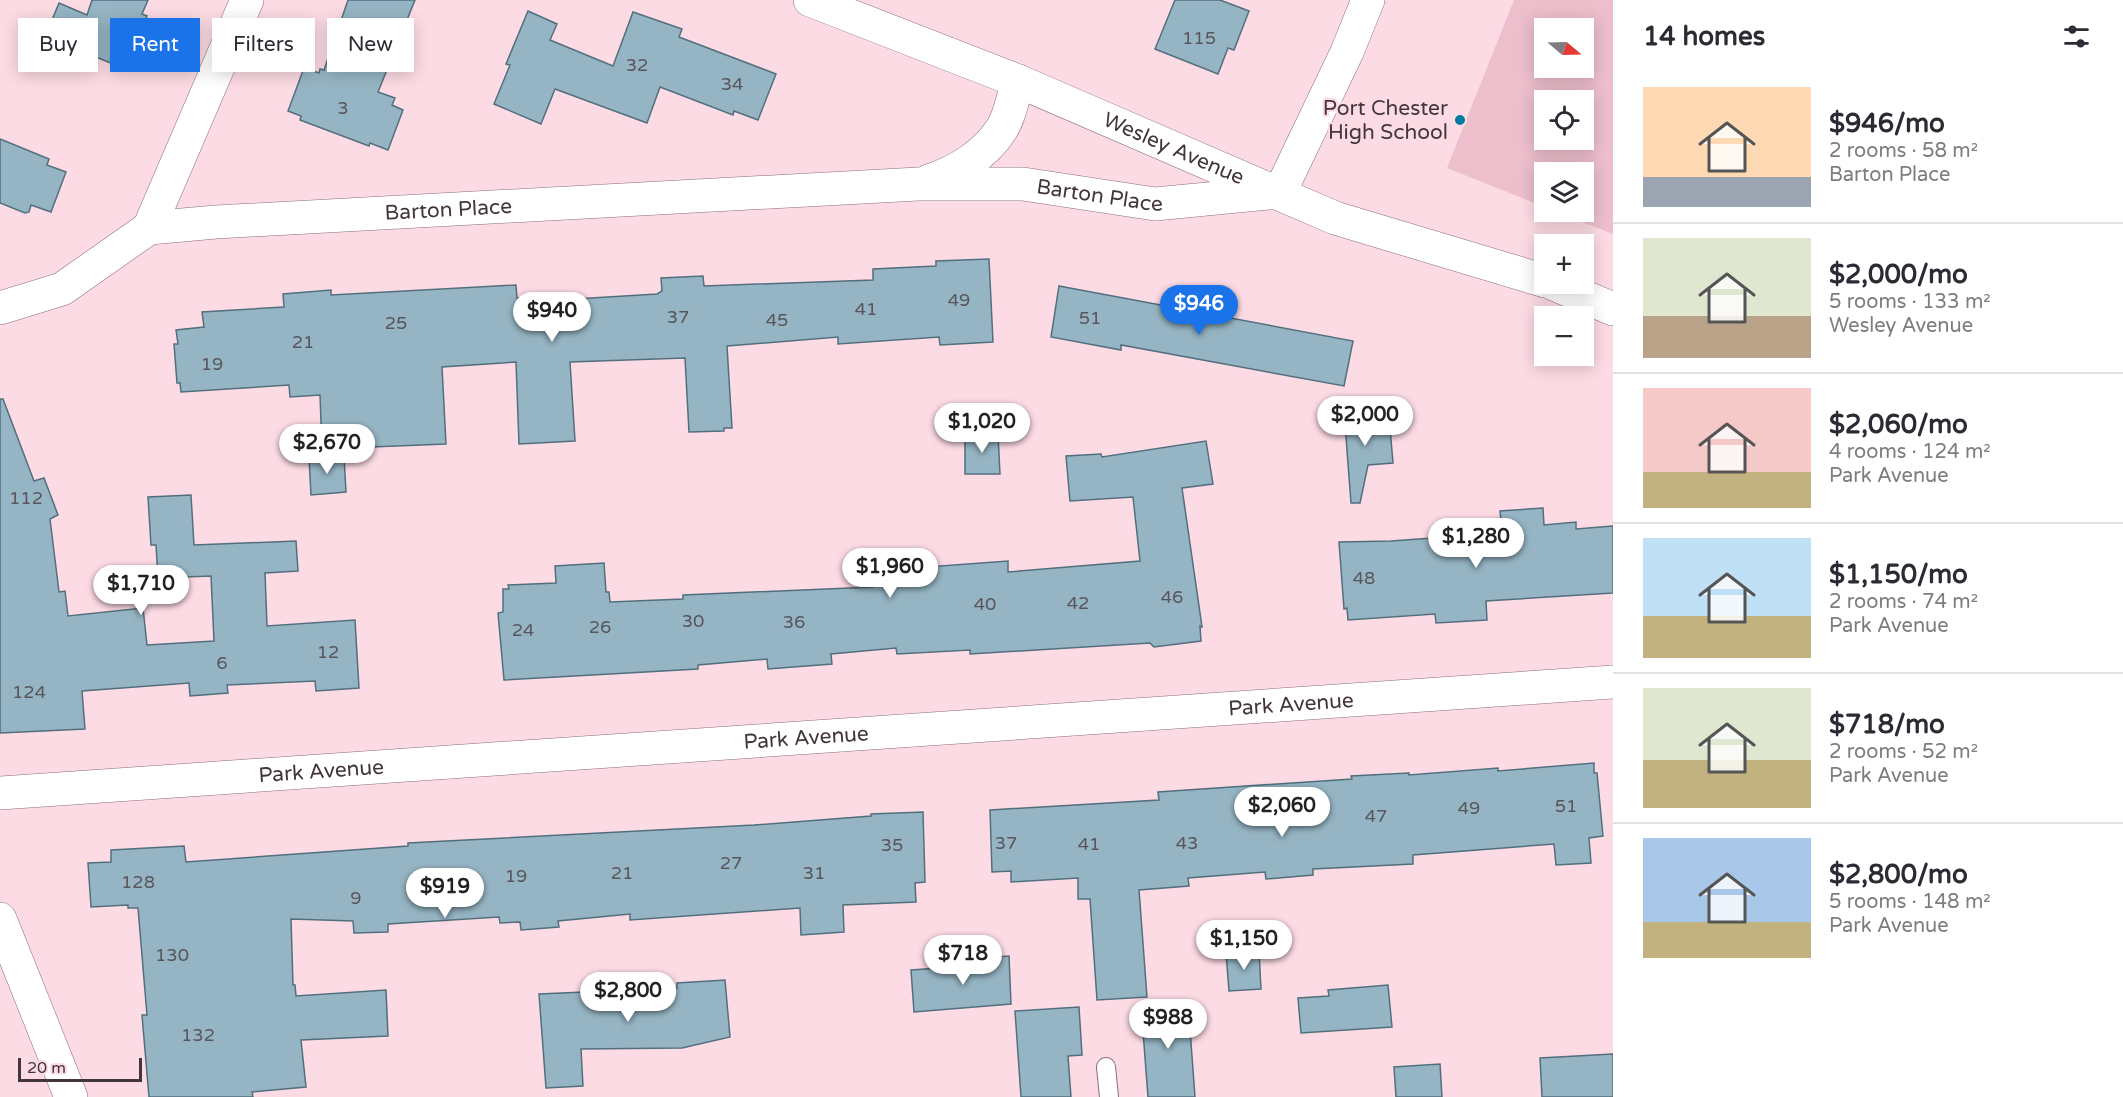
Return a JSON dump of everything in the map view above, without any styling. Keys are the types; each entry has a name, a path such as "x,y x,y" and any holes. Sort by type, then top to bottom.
{"street":[{"path":"149,228 247,0"},
{"name":"Wesley Avenue","path":"810,0 1018,81 1280,192 1335,218 1534,278"},
{"path":"1280,192 1347,52 1368,0"},
{"name":"Barton Place","path":"918,184 952,174 982,150 1001,129 1018,81"},
{"name":"Barton Place","path":"0,308 62,289 149,228 216,222 918,184 1023,184 1155,204 1280,192"},
{"path":"1578,294 1613,309"},
{"name":"Park Avenue","path":"0,793 1613,682"},
{"path":"0,919 71,1097"}],"lane":[{"path":"1106,1067 1109,1097"}],"shaded area":[{"path":"1514,0 1613,0 1613,234 1582,222 1594,222 1594,162 1534,162 1534,203 1447,168"}],"building":[{"path":"92,0 148,0 142,14 147,16 146,18 110,18 110,63 98,58 98,18 53,18 59,3 87,15"},
{"path":"348,0 415,0 408,18 342,18"},
{"path":"1175,0 1220,0 1249,11 1234,50 1228,48 1218,74 1155,49"},
{"path":"528,11 557,24 550,40 613,66 633,12 682,29 679,37 776,74 758,120 734,111 733,115 660,87 647,123 555,89 541,124 494,104 510,65 506,64"},
{"path":"327,61 327,72 386,72 378,92 395,98 392,105 403,110 388,150 370,143 369,146 300,120 301,116 288,111 303,72 319,73 320,69 324,70"},
{"path":"0,139 49,159 47,165 66,172 51,212 31,205 29,212 25,213 0,203"},
{"path":"989,259 993,342 940,345 939,337 838,344 838,337 727,346 732,428 724,428 724,431 689,432 685,358 570,362 575,441 519,444 516,362 442,367 446,444 322,449 320,395 290,397 289,385 181,392 180,383 177,383 174,344 178,344 176,330 204,327 202,312 284,307 283,294 331,290 331,295 516,285 517,298 521,298 521,302 657,294 662,291 661,278 703,276 704,286 873,280 873,269 936,266 936,261"},
{"path":"1059,286 1353,341 1344,386 1121,345 1121,350 1051,337"},
{"path":"0,399 3,399 34,481 44,478 58,515 50,519 59,592 65,591 68,616 143,608 147,645 214,641 211,576 158,578 156,545 151,545 148,497 191,495 194,545 296,541 298,571 265,573 267,626 355,620 359,688 316,691 315,681 227,685 228,693 190,696 189,683 82,691 85,729 0,733"},
{"path":"1380,406 1375,429 1390,428 1393,463 1368,465 1360,503 1351,503 1344,411"},
{"path":"965,434 998,434 1000,474 965,474"},
{"path":"1206,441 1213,484 1182,488 1202,627 1200,626 1201,641 1154,647 1150,643 970,654 970,650 897,654 896,648 831,654 832,664 768,669 767,659 698,665 698,669 504,680 498,613 503,612 503,589 509,589 508,585 556,583 555,566 604,563 606,592 609,592 610,602 683,599 683,595 873,587 872,575 891,574 890,553 926,551 927,567 1008,561 1008,572 1140,561 1133,497 1070,501 1066,456 1101,454 1102,457"},
{"path":"344,456 346,492 311,495 309,458"},
{"path":"1543,508 1544,525 1576,522 1576,529 1613,526 1613,593 1486,601 1487,620 1436,623 1435,614 1348,620 1347,608 1344,609 1339,542 1391,541 1502,533 1500,511"},
{"path":"1594,763 1603,836 1589,838 1591,863 1556,865 1554,844 1413,855 1413,864 1313,869 1313,875 1266,879 1265,872 1188,878 1189,886 1139,890 1147,997 1097,1000 1090,899 1078,899 1078,878 1011,882 1011,871 992,872 990,810 1159,800 1158,792 1352,779 1351,776 1409,773 1409,775 1498,768 1498,771"},
{"path":"923,812 925,882 915,883 916,902 843,905 844,932 801,935 800,908 630,920 630,914 558,921 559,927 521,930 520,922 500,923 499,917 388,924 388,932 354,933 353,921 291,919 293,985 295,985 296,996 386,990 388,1036 301,1040 306,1087 252,1092 253,1097 149,1097 142,1015 147,1015 138,908 128,908 128,905 91,907 88,863 111,862 111,850 184,846 186,862 408,846 408,843 754,825 871,816 871,814"},
{"path":"1259,951 1261,989 1229,991 1226,953"},
{"path":"1009,956 1011,1004 914,1012 911,970 968,966 968,959"},
{"path":"725,980 730,1037 682,1048 581,1049 583,1086 546,1088 539,994 677,988 677,983"},
{"path":"1388,985 1392,1027 1301,1033 1298,998 1329,996 1328,990"},
{"path":"1188,1002 1195,1097 1148,1097 1141,1005"},
{"path":"1079,1007 1082,1055 1068,1056 1071,1097 1021,1097 1015,1011"},
{"path":"1613,1054 1613,1097 1542,1097 1540,1058"},
{"path":"1440,1064 1442,1097 1396,1097 1394,1067"}],"place":[{"name":"Port Chester High School","path":"1460,120"}]}
